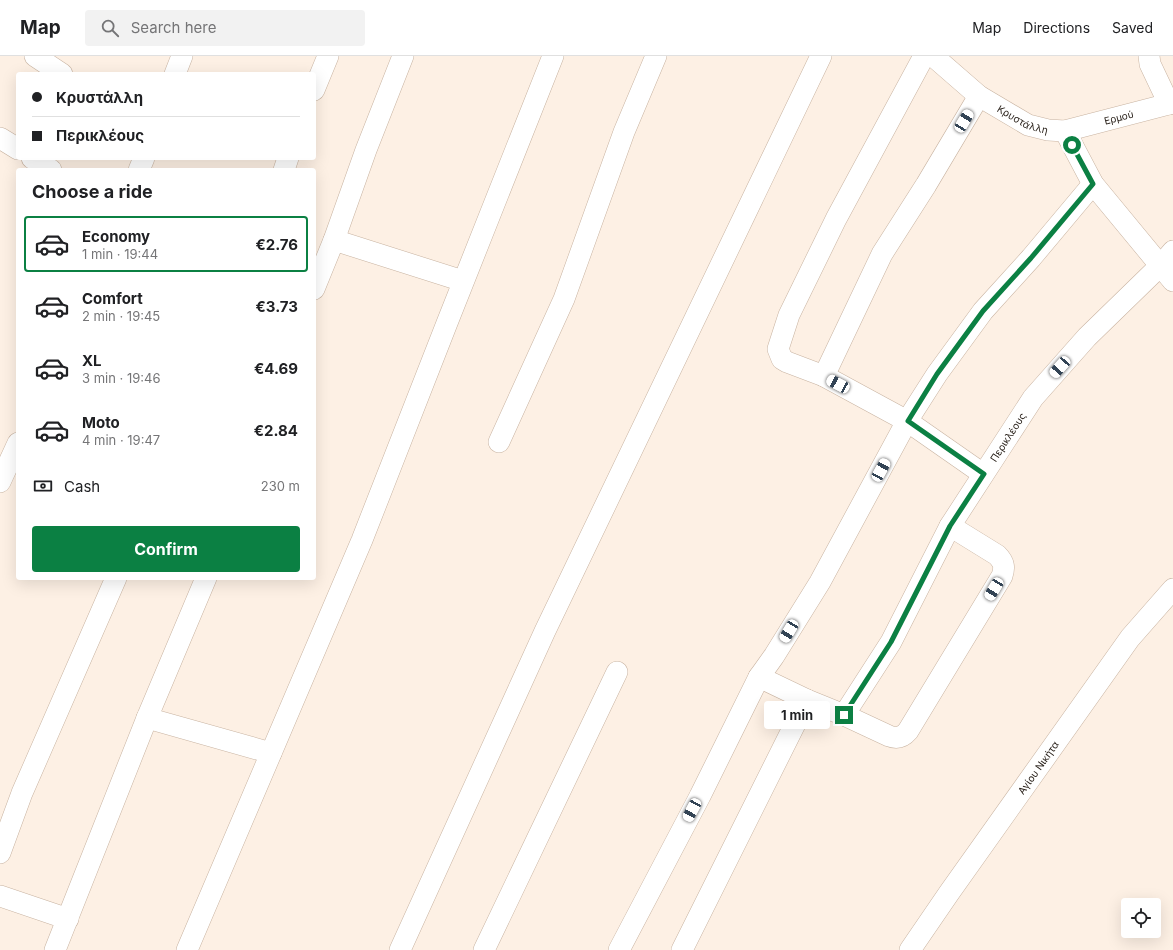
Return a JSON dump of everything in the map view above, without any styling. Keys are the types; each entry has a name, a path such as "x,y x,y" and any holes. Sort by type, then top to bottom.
{"street":[{"path":"35,56 59,72"},
{"path":"176,72 182,56"},
{"path":"316,85 328,56"},
{"path":"316,283 334,240 366,150 403,56"},
{"path":"187,950 362,540 553,56"},
{"path":"499,442 564,299 624,132 656,56"},
{"path":"400,950 545,631 821,56"},
{"path":"924,56 836,219 789,315 778,349 782,359 824,376 908,421 984,474"},
{"name":"Κρυστάλλη","path":"933,56 978,96 1028,125 1048,130 1066,131"},
{"path":"1149,56 1150,64 1171,104"},
{"path":"824,376 882,254 926,185 978,96"},
{"name":"Ερμού","path":"1066,131 1171,104"},
{"path":"1066,131 1093,184 1169,265"},
{"path":"0,138 16,148"},
{"path":"35,160 48,168"},
{"path":"620,950 700,796 759,677 774,656 820,582 908,421 937,374 983,311 1031,258 1093,184"},
{"path":"334,240 463,281"},
{"name":"Περικλέους","path":"844,715 891,642 950,526 1033,398 1087,337 1169,265"},
{"path":"0,482 16,447"},
{"path":"759,677 889,736 894,738 904,735 908,731 1002,576 1004,570 1002,559 950,526"},
{"path":"0,853 22,793 115,580"},
{"path":"55,950 147,718 205,580"},
{"name":"Αγίου Νικήτα","path":"910,950 948,893 1130,638 1173,590"},
{"path":"484,950 617,672"},
{"path":"682,950 807,700"},
{"path":"147,718 271,753"},
{"path":"0,896 68,919"}],"route":[{"path":"844,715 891,642 950,526 984,474 908,421 937,374 983,311 1031,258 1093,184 1072,145"}]}
